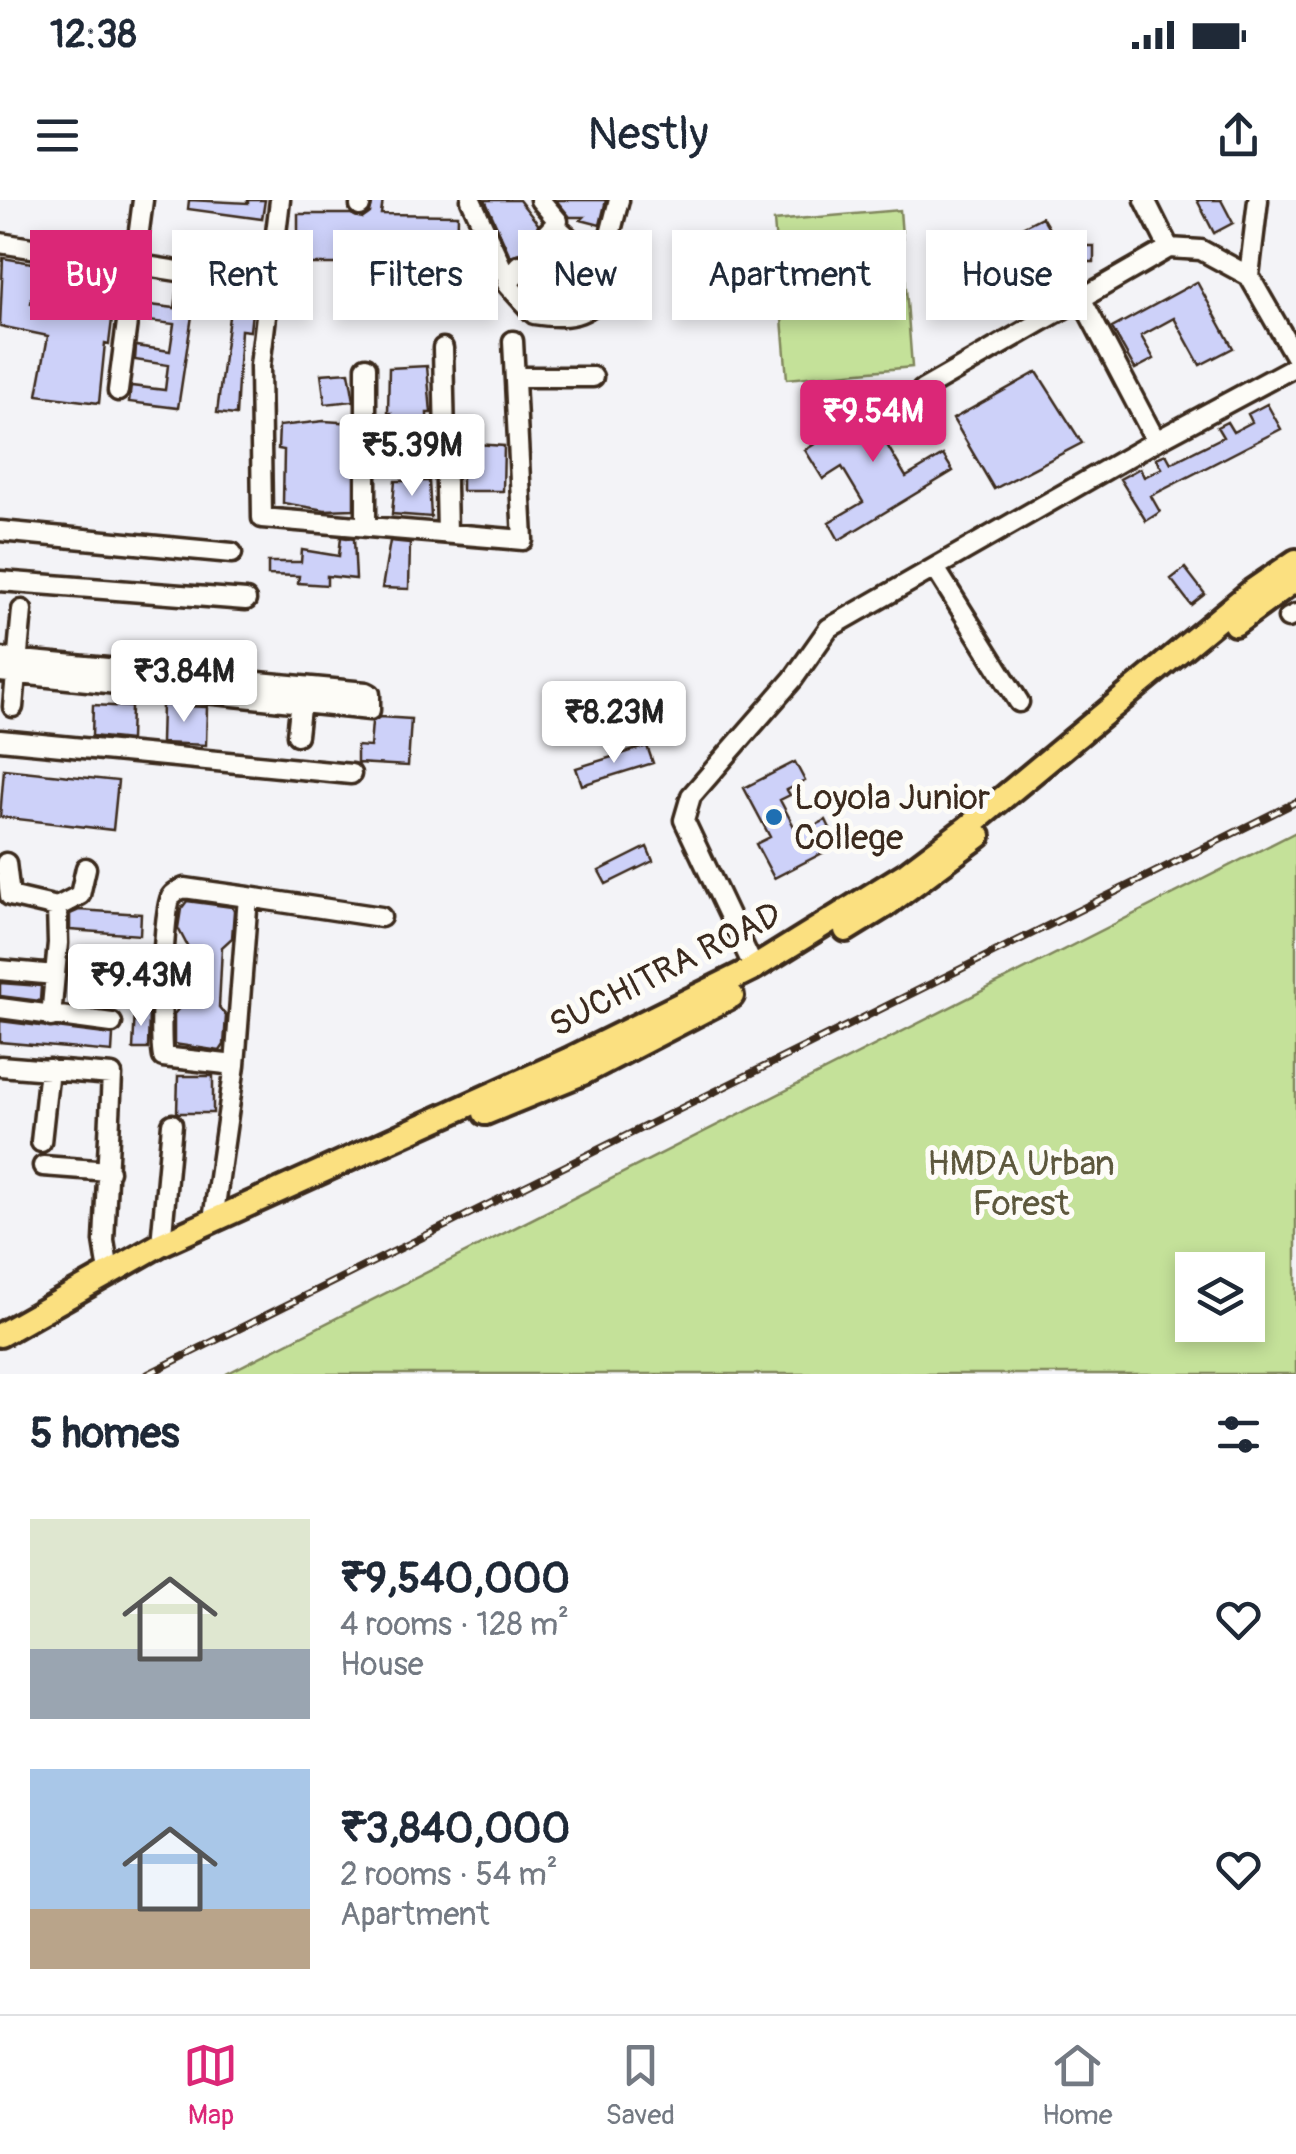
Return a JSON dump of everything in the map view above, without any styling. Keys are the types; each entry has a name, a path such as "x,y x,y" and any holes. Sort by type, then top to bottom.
{"main road":[{"name":"SUCHITRA ROAD","path":"0,1335 109,1272 213,1220 499,1100 585,1072 742,991 885,906 950,860 1223,626 1252,591 1296,561"},
{"name":"SUCHITRA ROAD","path":"0,1349 178,1248 499,1100 754,968 922,861 1223,626 1296,579"}],"street":[{"path":"139,230 142,200"},
{"path":"280,200 260,366 260,514 266,520 522,540 514,341"},
{"path":"471,200 507,274 558,221 540,200"},
{"path":"611,230 619,200"},
{"path":"1146,200 1170,248"},
{"path":"1249,276 1258,200"},
{"path":"560,230 596,263 617,284 591,310 562,318 534,314 507,284 560,230"},
{"path":"0,243 30,248"},
{"path":"1087,297 1170,248 1201,250 1249,276 1296,358"},
{"path":"1087,310 1156,441"},
{"path":"118,391 128,320"},
{"path":"922,390 1046,320"},
{"path":"443,348 446,533"},
{"path":"754,968 684,820 691,796 793,680 829,628 1156,441 1296,366"},
{"path":"366,367 366,525"},
{"path":"515,377 593,377"},
{"path":"0,530 232,553"},
{"path":"934,568 1019,702"},
{"path":"0,581 246,600"},
{"path":"14,708 9,666 22,610"},
{"path":"9,666 301,693 297,735"},
{"path":"0,740 351,774"},
{"path":"6,863 10,896 57,907 80,895 86,868"},
{"path":"235,1064 163,1057 164,951 169,899 184,888 381,918"},
{"path":"213,1220 235,1064 248,897"},
{"path":"51,1017 57,907"},
{"path":"0,970 56,975"},
{"path":"0,1008 112,1023"},
{"path":"0,1066 112,1076 104,1241 109,1272"},
{"path":"42,1142 49,1069"},
{"path":"161,1244 172,1124"},
{"path":"43,1166 109,1171"}],"green space":[{"path":"900,210 902,230 775,230 774,221"},
{"path":"906,288 912,367 787,379 782,320 906,320"},
{"name":"HMDA Urban Forest","path":"1296,832 1296,1374 226,1374"}],"building":[{"path":"189,200 265,200 262,219 188,209"},
{"path":"373,200 383,200 381,214 458,215 458,230 333,230 333,264 313,264 313,230 298,230 298,214 351,214 363,218 370,213"},
{"path":"485,200 519,200 538,224 536,230 518,230 518,254 510,256"},
{"path":"556,200 606,200 600,225 581,220 584,217 570,217"},
{"path":"1197,200 1221,200 1233,223 1214,233"},
{"path":"1042,217 1050,230 1024,230 1022,227"},
{"path":"1087,246 1094,246 1094,262 1087,262"},
{"path":"3,258 30,263 30,320 112,320 109,344 105,343 99,403 37,395 48,336 0,326"},
{"path":"1197,282 1233,348 1200,365 1174,318 1141,336 1154,359 1135,369 1112,328"},
{"path":"152,305 172,308 172,320 191,320 178,408 129,402 131,386 165,390 168,365 135,360 136,346 170,351 174,324 140,320 152,320"},
{"path":"229,320 251,320 250,331 241,330 236,415 217,413"},
{"path":"427,366 431,413 427,413 428,454 383,448 391,413 389,368"},
{"path":"349,372 354,401 325,404 321,374"},
{"path":"1037,372 1082,443 994,489 953,419"},
{"path":"897,394 914,422 884,440 906,477 943,455 953,471 839,540 829,522 863,502 842,467 823,479 805,450"},
{"path":"1267,404 1281,429 1151,496 1160,512 1146,521 1120,479 1140,468 1144,477 1162,468 1156,458 1166,454 1171,463 1223,437 1217,427 1227,422 1233,432 1252,422 1248,414"},
{"path":"324,421 354,423 354,509 325,510 283,503 284,450 278,449 279,426"},
{"path":"462,443 504,446 503,491 462,491"},
{"path":"395,481 429,481 431,517 392,514"},
{"path":"341,537 354,539 356,579 327,576 327,585 298,583 299,576 268,575 268,562 301,562 302,550 339,556"},
{"path":"390,541 410,543 409,589 382,588"},
{"path":"1185,568 1205,594 1191,605 1171,579"},
{"path":"93,705 131,707 130,740 92,736"},
{"path":"162,705 207,707 206,745 161,743"},
{"path":"380,717 411,719 408,766 357,763 357,746 370,747 372,722"},
{"path":"647,746 653,763 582,785 576,768"},
{"path":"795,762 805,781 787,790 790,795 780,800 798,834 826,820 838,845 774,878 756,844 770,837 744,788"},
{"path":"4,769 118,781 113,830 0,817"},
{"path":"647,847 653,861 606,884 599,871"},
{"path":"187,901 232,907 234,911 232,938 222,947 219,1007 226,1016 220,1051 174,1044 174,1014 186,1000 175,987 176,966 190,951 178,928 181,909"},
{"path":"79,910 141,914 140,935 70,930 70,914"},
{"path":"69,955 131,962 132,980 68,975"},
{"path":"0,983 41,986 40,1001 0,996"},
{"path":"135,1009 149,1010 148,1049 133,1049"},
{"path":"0,1021 113,1035 112,1052 0,1042"},
{"path":"178,1076 213,1076 213,1113 177,1113"}],"railway":[{"path":"148,1374 1296,802"}],"place":[{"name":"Loyola Junior College","path":"774,817"}]}
